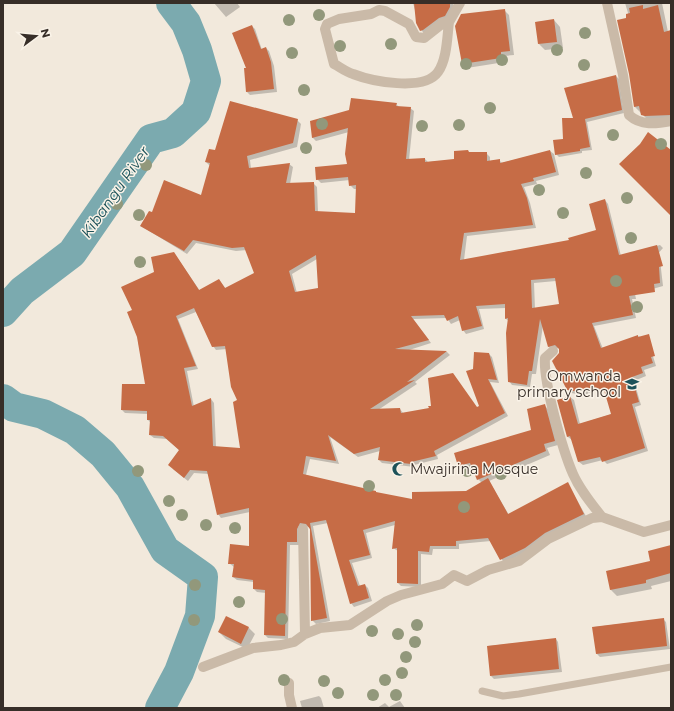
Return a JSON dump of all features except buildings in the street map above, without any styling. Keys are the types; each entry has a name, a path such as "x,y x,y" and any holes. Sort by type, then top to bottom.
{"street":[{"path":"449,22 443,23 424,38 416,37 409,24 390,12 379,10 370,14 333,20 327,24 325,29 334,64 353,74 375,80 414,83 428,79 437,73 446,50 449,22 460,3"},
{"path":"607,3 623,75 629,115 636,121 652,124 671,121"},
{"path":"553,351 545,358 544,369 559,429 573,474 586,497 602,517 644,532 671,525"},
{"path":"203,667 253,648 281,646 294,642 305,634 320,628 350,624 387,601 401,595 442,584 454,575 467,582 488,570 519,561 548,539 581,522 602,517"},
{"path":"303,529 305,634"},
{"path":"289,683 289,695 292,708"}],"lane":[{"path":"482,691 503,696 671,668"}],"waterway":[{"name":"Kibangu River","path":"3,312 22,291 72,253 151,139 173,133 196,112 206,81 197,50 186,23 171,3"},
{"name":"Kibangu River","path":"3,399 14,407 43,414 75,430 103,454 130,487 165,550 203,577 200,616 179,672 160,708"}],"place":[{"name":"Omwanda primary school","path":"632,384"},
{"name":"Mwajirina Mosque","path":"399,469"}]}
